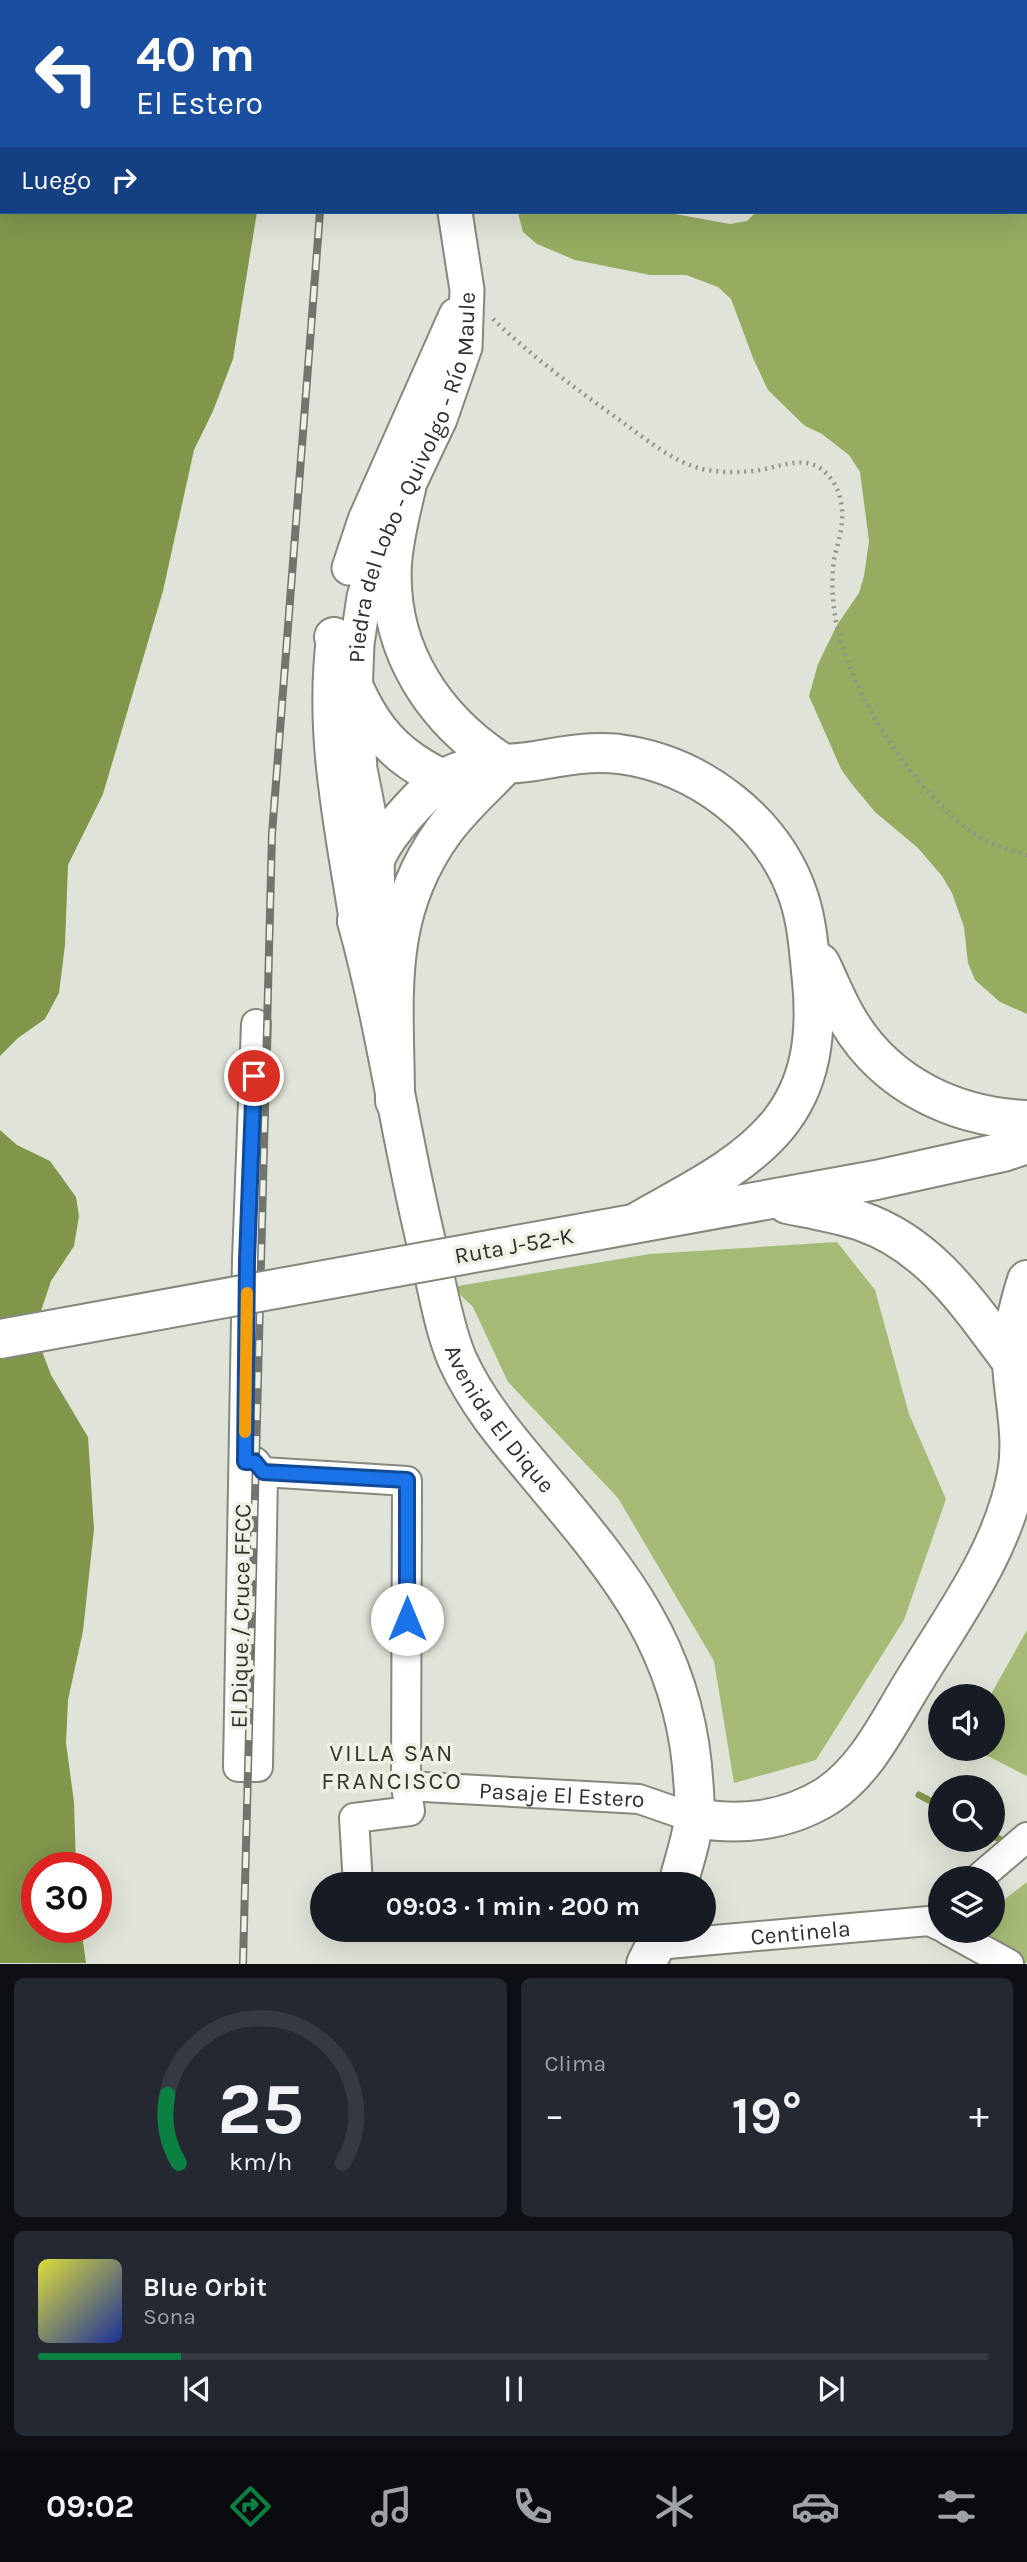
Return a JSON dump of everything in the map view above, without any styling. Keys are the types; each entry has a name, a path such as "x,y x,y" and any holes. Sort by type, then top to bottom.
{"main road":[{"path":"406,489 392,565 396,617 403,643 426,691 442,713 482,751 492,779"},
{"path":"334,637 355,694 385,738 422,768 443,780"},
{"path":"395,1101 393,979 400,926 417,876 429,852 452,821 492,779 563,755 619,754 673,768 697,780 720,793 741,810 775,851 789,874 799,898 810,943 815,1031 807,1068 793,1102 779,1123 747,1156 634,1224"},
{"path":"357,921 377,855 394,830 418,803 443,780 471,769 492,779"},
{"name":"Avenida El Dique","path":"357,921 375,986 421,1225 447,1333 457,1359 496,1426 626,1584 653,1631 672,1675 689,1741 694,1818 681,1872"},
{"path":"810,943 850,1024 880,1061 898,1077 939,1101 961,1110 984,1116 1027,1120"},
{"name":"Ruta J-52-K","path":"0,1339 877,1180 1003,1152 1027,1144"},
{"path":"765,1200 840,1214 863,1222 910,1246 951,1282 1012,1362"},
{"path":"694,1818 741,1823 787,1815 828,1795 863,1764 981,1572 998,1538 1011,1501 1018,1472 1020,1431 1012,1362 1018,1311 1027,1280"}],"street":[{"path":"455,214 467,290"},
{"name":"Piedra del Lobo - Quivolgo - Río Maule","path":"375,986 379,959 377,855 360,769 355,694 357,644 364,597 378,550 440,419 465,347 467,290"},
{"name":"Piedra del Lobo - Quivolgo - Río Maule","path":"357,921 332,772 329,704 334,637 348,571 365,520 467,290"},
{"name":"El Dique / Cruce FFCC","path":"254,1467 238,1767 258,1767 254,1467 247,1260 256,1024"},
{"path":"254,1467 407,1480 406,1786 410,1811 354,1818 357,1872"},
{"name":"Pasaje El Estero","path":"406,1786 639,1799 694,1818"},
{"path":"993,1866 1027,1837"},
{"name":"Centinela","path":"655,1946 928,1923"},
{"name":"Centinela","path":"974,1943 1009,1964"}],"path":[{"path":"467,290 487,313 529,352 603,409 683,463 703,469 741,472 799,461 811,463 830,477 841,501 843,514 833,576 837,625 855,677 874,716 910,769 951,814 974,834 1027,855"}],"shaded area":[{"path":"0,214 257,214 233,359 213,411 194,450 163,591 103,794 68,865 65,945 59,993 45,1019 18,1038 0,1056"},
{"path":"518,214 675,214 730,224 747,221 754,214 1027,214 1027,1014 1000,1002 975,980 968,963 964,927 952,893 942,876 918,848 875,812 851,783 841,769 809,696 818,664 837,625 859,593 864,576 869,541 860,472 849,455 822,434 805,426 768,390 731,299 718,287 686,275 650,275 575,260 537,244 523,232"},
{"path":"0,1130 17,1145 50,1161 76,1197 79,1216 74,1246 51,1281 39,1317 40,1346 51,1375 88,1437 94,1529 83,1631 68,1700 66,1743 74,1802 76,1852 21,1852 21,1943 83,1943 86,1963 0,1963"},
{"path":"837,1242 875,1290 909,1414 946,1499 904,1620 816,1760 734,1783 714,1661 618,1498 508,1382 473,1307 452,1287 650,1254"},
{"path":"1027,1630 1027,1776 998,1761 1005,1761 1005,1684 997,1684"},
{"path":"1027,1882 1027,1963 1020,1963 986,1943 1005,1943 1005,1899"}],"waterway":[{"path":"919,1795 928,1800"}],"railway":[{"path":"243,1964 272,834 320,214"}],"slow traffic":[{"path":"245,1432 247,1293"}],"district":[{"name":"VILLA SAN FRANCISCO","path":"392,1767"}],"route":[{"path":"254,1076 247,1260 245,1462 255,1462 263,1472 407,1480 407,1619"}]}
